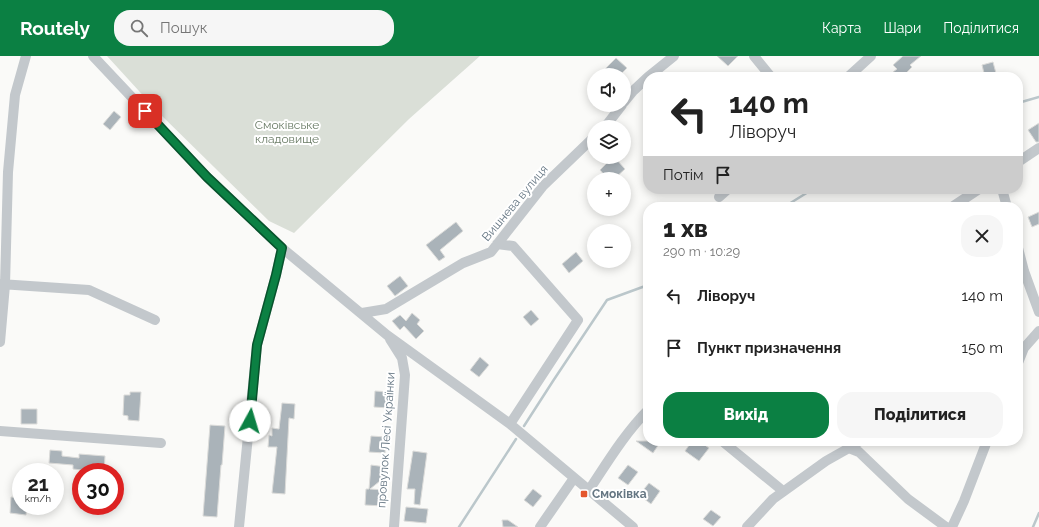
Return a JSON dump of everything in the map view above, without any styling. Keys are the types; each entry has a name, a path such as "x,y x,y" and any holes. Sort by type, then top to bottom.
{"street":[{"path":"0,342 8,172 15,95 26,56"},
{"path":"93,56 207,177 282,248 387,335 510,424 632,527"},
{"path":"654,72 674,56"},
{"path":"754,56 767,72"},
{"path":"853,72 871,56"},
{"path":"631,93 643,82"},
{"path":"610,120 617,112"},
{"name":"Вишнева вулиця","path":"362,313 386,309 463,263 491,252 543,186 587,144"},
{"path":"1023,159 1039,148"},
{"path":"719,197 722,194"},
{"path":"960,202 972,194"},
{"path":"498,244 513,246 578,320 510,424"},
{"path":"239,527 257,345 282,248"},
{"path":"1023,267 1039,312"},
{"path":"2,284 90,290 155,320"},
{"path":"1023,348 1039,331"},
{"name":"провулок Лесі Українки","path":"387,335 402,358 405,375 394,527"},
{"path":"588,490 624,438 643,415"},
{"path":"0,431 161,443"},
{"path":"728,446 783,491"},
{"path":"747,527 773,499 783,491 826,461 852,446"},
{"path":"952,527 986,446"},
{"path":"849,448 859,452 908,499 946,527"},
{"path":"540,527 574,478"}],"green space":[{"name":"Смоківське кладовище","path":"107,56 480,56 409,119 294,233 269,221 160,114"}],"building":[{"path":"717,56 738,56 728,66"},
{"path":"903,56 921,56 910,65 912,67 907,72 893,72 897,69 893,65"},
{"path":"616,58 627,68 606,68"},
{"path":"993,62 996,72 984,72 982,65"},
{"path":"114,111 121,117 110,130 103,124"},
{"path":"1039,123 1039,142 1036,142 1028,130"},
{"path":"606,164 620,164 625,169 622,172 602,172 600,170"},
{"path":"1039,212 1039,224 1032,227 1028,217"},
{"path":"456,222 463,231 440,250 445,257 439,261 426,245"},
{"path":"576,252 583,261 569,273 562,264"},
{"path":"400,276 408,286 395,296 387,286"},
{"path":"531,310 539,319 531,326 523,317"},
{"path":"412,313 420,320 417,324 424,331 416,339 404,326 400,330 392,321 400,315 406,321"},
{"path":"480,357 489,365 479,377 470,370"},
{"path":"375,391 390,392 389,408 374,407"},
{"path":"130,392 141,392 139,421 128,420 128,416 123,415 124,395 130,395"},
{"path":"282,403 295,404 294,419 289,418 285,494 272,493 277,447 268,447 269,435 272,436 272,428 279,429"},
{"path":"21,409 37,409 37,424 21,424"},
{"path":"210,425 225,426 217,517 203,516"},
{"path":"371,436 386,437 385,453 369,452"},
{"path":"636,441 643,441 643,446"},
{"path":"643,446 658,446 653,453"},
{"path":"688,446 706,446 709,448 699,461 685,451"},
{"path":"50,450 62,451 62,456 79,458 79,454 105,456 105,463 72,463 72,465 64,464 64,463 49,463"},
{"path":"413,451 427,453 420,505 414,504 415,489 407,489"},
{"path":"371,465 386,467 385,477 370,489 384,490 384,506 365,505 366,489 369,489"},
{"path":"628,465 638,472 628,485 618,478"},
{"path":"649,483 660,491 651,504 639,495"},
{"path":"533,489 542,496 533,507 524,500"},
{"path":"11,497 12,513 10,513"},
{"path":"406,507 428,509 426,523 404,521"},
{"path":"711,510 721,517 713,526 703,519"},
{"path":"502,520 508,520 518,527 503,527"}],"waterway":[{"path":"1023,102 1039,97"},
{"path":"792,202 805,194"},
{"path":"524,426 607,300 643,287"},
{"path":"459,527 516,439"},
{"path":"1033,527 1039,513"}],"place":[{"name":"Смоківка","path":"584,494"}],"route":[{"path":"145,111 207,177 282,248 257,345 250,421"}]}
